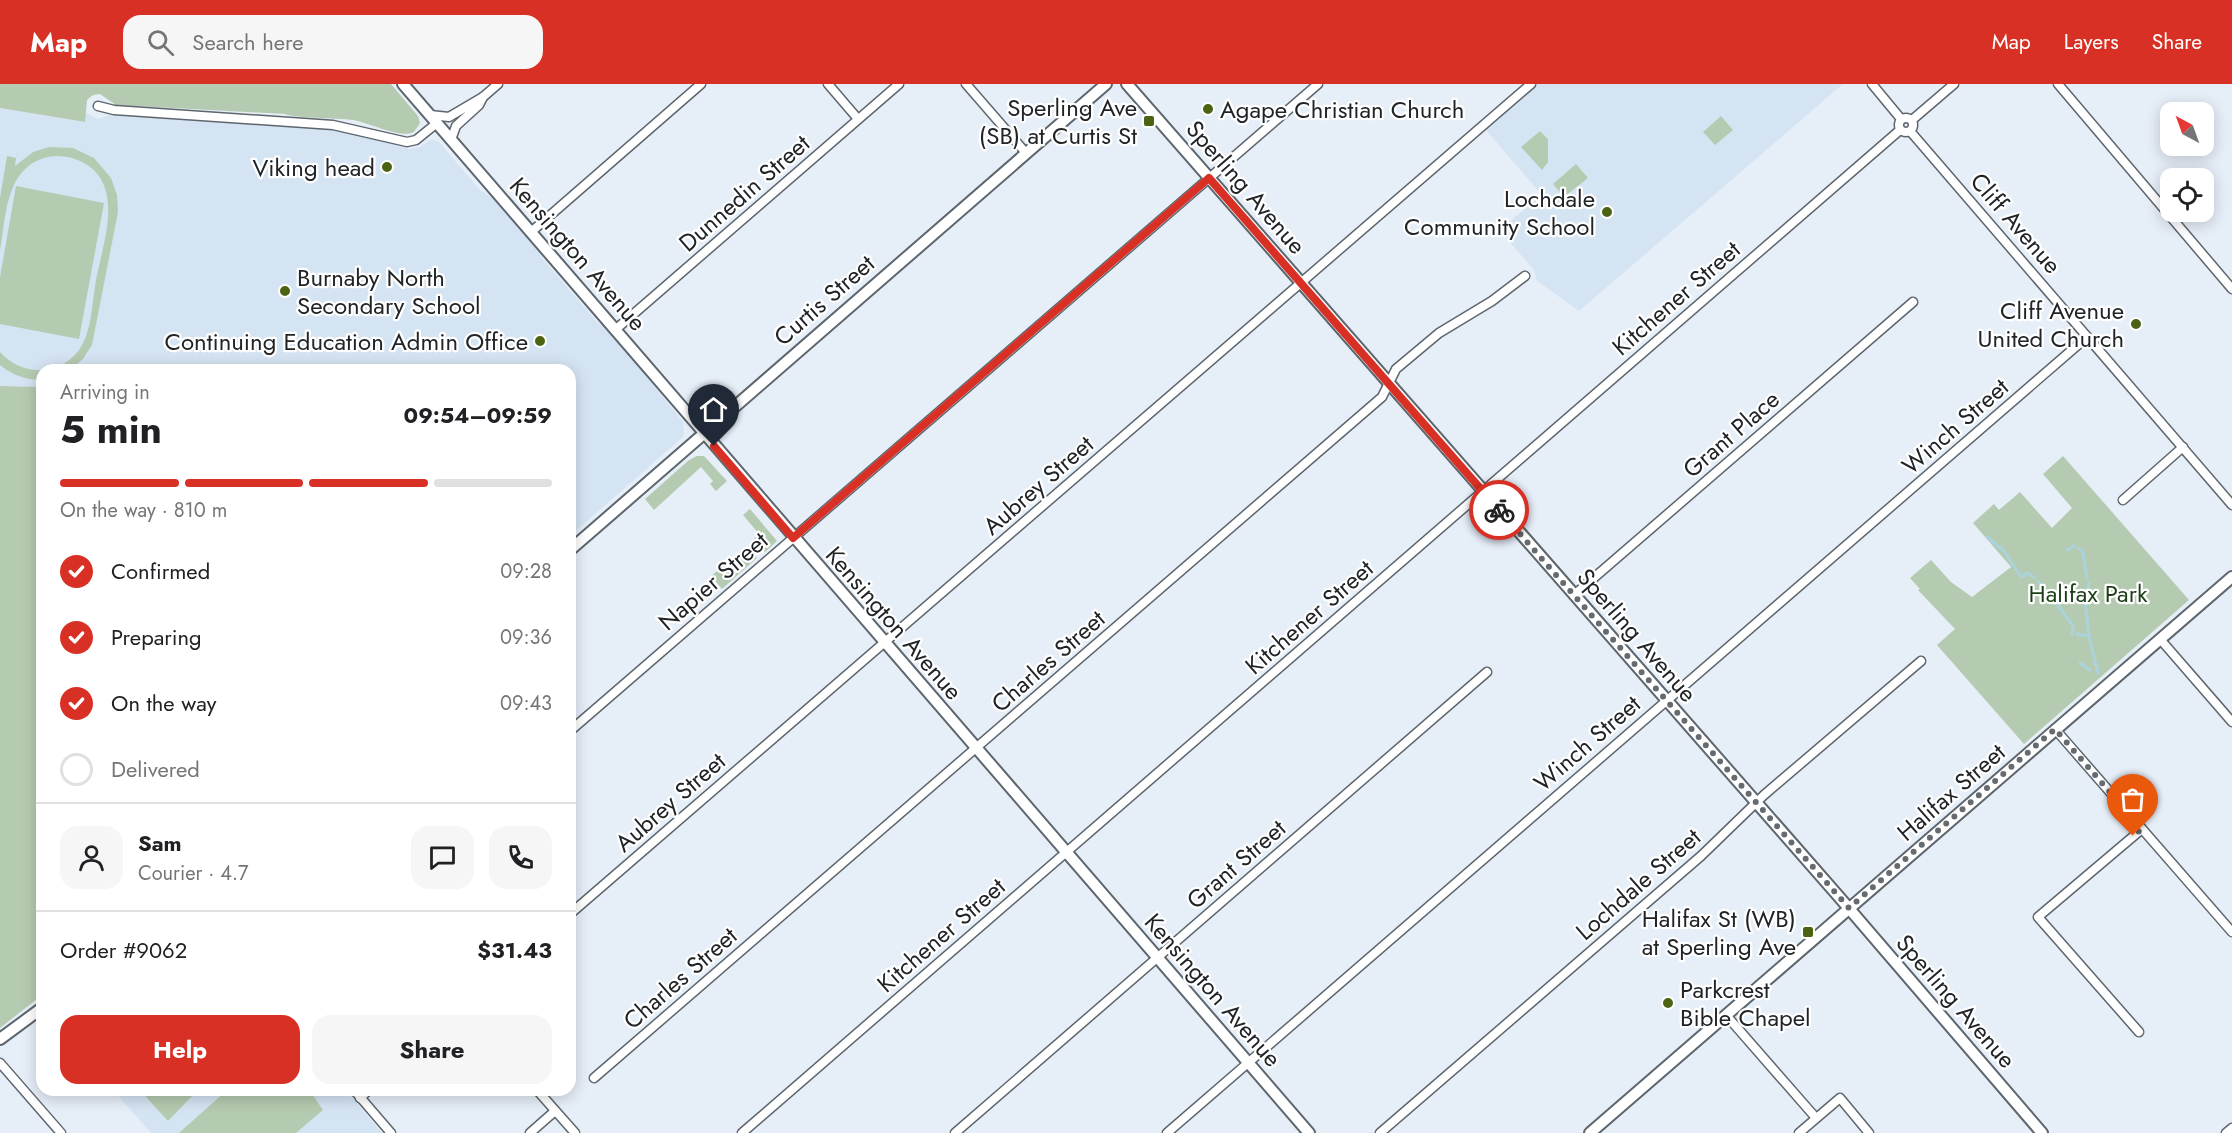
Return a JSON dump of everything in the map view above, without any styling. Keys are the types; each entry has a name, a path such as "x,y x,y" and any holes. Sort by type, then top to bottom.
{"street":[{"name":"Kensington Avenue","path":"403,84 1309,1133"},
{"path":"98,106 114,110 333,124 407,142 420,137 433,119 449,117 483,97 498,84"},
{"path":"531,232 701,84"},
{"path":"828,84 858,119"},
{"name":"Dunnedin Street","path":"615,330 899,84"},
{"path":"966,84 1026,153"},
{"name":"Curtis Street","path":"576,545 1106,84"},
{"name":"Sperling Avenue","path":"1127,84 1849,908 2042,1133"},
{"name":"Napier Street","path":"576,726 1318,84"},
{"name":"Aubrey Street","path":"576,910 1531,84"},
{"path":"1872,84 1900,119 1900,130 1910,131 1912,120 1954,84"},
{"path":"2058,84 2232,289"},
{"path":"451,140 456,126 479,105 483,97"},
{"path":"1900,119 1905,117 1912,120"},
{"name":"Kitchener Street","path":"742,1133 1900,130"},
{"name":"Cliff Avenue","path":"1910,131 2232,505"},
{"name":"Charles Street","path":"594,1078 1382,397 1396,369 1439,333 1476,312 1525,276"},
{"name":"Grant Place","path":"1574,595 1913,302"},
{"name":"Winch Street","path":"1167,1133 2087,337"},
{"path":"2123,500 2182,447"},
{"name":"Halifax Street","path":"1590,1133 2232,578"},
{"path":"2160,639 2232,722"},
{"name":"Lochdale Street","path":"1380,1133 1688,867 1756,803 1920,661"},
{"name":"Grant Street","path":"955,1133 1487,672"},
{"path":"2055,729 2232,932"},
{"path":"2139,1032 2038,917 2142,829"},
{"path":"0,1039 36,1012"},
{"path":"1726,1015 1816,1118"},
{"path":"0,1063 61,1133"},
{"path":"362,1096 360,1098 391,1133"},
{"path":"542,1096 574,1133"},
{"path":"1799,1133 1840,1098 1869,1133"},
{"path":"530,1133 555,1111"},
{"path":"2226,1133 2232,1128"}],"shaded area":[{"name":"Lochdale Community School","path":"1537,84 1843,84 1579,311 1537,281 1534,270 1499,230 1542,195 1485,129"},
{"name":"Burnaby North Secondary School","path":"0,108 84,122 86,113 98,119 110,115 328,129 369,137 408,149 420,147 430,140 438,141 480,190 494,199 513,220 539,250 542,258 599,324 604,326 620,344 683,422 684,436 576,531 576,364 36,364 36,387 0,386"},
{"path":"118,1096 351,1096 382,1133 151,1133"}],"green space":[{"path":"0,84 391,84 418,116 420,123 414,132 401,134 353,120 116,105 100,94 93,95 87,100 85,122 0,108"},
{"path":"1721,116 1733,130 1715,145 1703,132"},
{"path":"1540,131 1548,139 1548,162 1542,170 1521,147"},
{"path":"49,147 73,148 94,158 111,178 117,195 118,212 92,345 77,364 63,364 79,350 87,335 106,233 108,200 97,173 84,163 59,156 44,158 31,164 15,184 10,197 0,251 0,198 7,156 16,158 15,166 33,152"},
{"path":"1576,164 1588,178 1564,197 1553,184"},
{"path":"16,186 104,203 79,339 0,324 0,277"},
{"path":"0,352 18,366 36,370 36,380 5,369 0,365"},
{"path":"0,386 36,387 36,1000 0,1028"},
{"path":"697,456 704,456 727,481 716,491 710,484 713,481 701,467 654,510 645,499 689,460"},
{"name":"Halifax Park","path":"2063,456 2189,600 2024,744 1937,645 1955,629 1918,590 1920,589 1910,578 1931,560 1951,582 1972,597 2011,567 1973,523 1994,504 1999,510 2020,492 2052,528 2072,508 2043,474"},
{"path":"750,509 777,541 765,552 754,539 759,534 743,515"},
{"path":"747,547 757,558 722,589 711,576"},
{"path":"147,1096 192,1096 168,1121"},
{"path":"220,1096 313,1096 323,1110 296,1133 179,1133"}],"waterway":[{"path":"1987,537 2004,551 2021,577 2027,573 2034,577"},
{"path":"2067,550 2074,546"},
{"path":"2078,548 2083,552 2087,578"},
{"path":"2038,581 2042,586"},
{"path":"2089,583 2085,601 2089,636"},
{"path":"2045,589 2051,599"},
{"path":"2055,602 2073,626 2072,634"},
{"path":"2077,634 2089,636 2098,673"},
{"path":"2080,663 2090,670"}],"way so far":[{"path":"1499,510 1849,908 2055,729 2142,829 2133,836"}],"place":[{"name":"Agape Christian Church","path":"1208,109"},
{"name":"Sperling Ave (SB) at Curtis St","path":"1149,121"},
{"name":"Viking head","path":"387,167"},
{"name":"Lochdale Community School","path":"1607,212"},
{"name":"Burnaby North Secondary School","path":"285,291"},
{"name":"Cliff Avenue United Church","path":"2136,324"},
{"name":"Continuing Education Admin Office","path":"540,341"},
{"name":"Halifax St (WB) at Sperling Ave","path":"1808,932"},
{"name":"Parkcrest Bible Chapel","path":"1668,1003"}],"route":[{"path":"714,446 793,538 1209,178 1499,510"}]}
